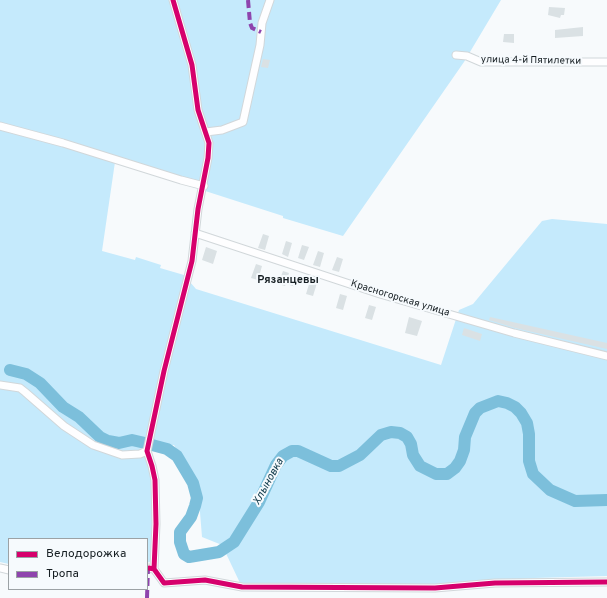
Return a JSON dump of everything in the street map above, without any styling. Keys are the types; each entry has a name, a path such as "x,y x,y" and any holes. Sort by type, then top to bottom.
{"street":[{"path":"173,0 192,66 198,110 209,143 192,261 147,452 152,466 154,480 156,524 150,569 164,583 205,580 242,586 428,588 495,583 607,582"},
{"path":"206,132 222,130 243,122 260,45 262,23 270,0"},
{"name":"улица 4-й Пятилетки","path":"456,54 467,56 481,62 607,62"},
{"path":"0,126 63,143 180,180 204,186"},
{"name":"Красногорская улица","path":"195,233 380,294 528,337 607,356"},
{"path":"0,385 20,388 64,426 93,445 122,455 147,452"}],"shaded area":[{"path":"0,0 501,0 464,62 343,236 283,218 283,216 115,162 102,251 135,260 136,257 161,265 160,268 184,275 196,289 441,365 459,310 473,304 542,221 552,219 607,224 607,576 534,578 444,585 240,583 222,545 202,537 199,500 189,470 174,445 148,452 152,470 156,559 148,563 148,538 8,538 8,564 0,562"}],"building":[{"path":"549,7 565,8 564,15 561,15 560,18 548,15"},
{"path":"583,27 583,36 555,38 555,30"},
{"path":"504,34 514,34 514,43 503,42"},
{"path":"263,59 270,60 268,68 261,67"},
{"path":"263,234 269,236 265,250 258,248"},
{"path":"286,241 292,243 288,257 282,254"},
{"path":"302,245 309,247 304,260 298,258"},
{"path":"206,247 217,251 213,264 202,260"},
{"path":"318,251 324,253 320,267 313,265"},
{"path":"337,257 343,259 339,272 332,270"},
{"path":"256,264 262,266 258,280 251,278"},
{"path":"283,271 289,273 288,276 298,279 296,287 286,284 285,286 278,284"},
{"path":"310,281 317,283 313,296 306,294"},
{"path":"340,294 347,296 343,310 336,308"},
{"path":"369,305 376,307 372,320 365,318"},
{"path":"409,317 422,321 417,336 405,333"},
{"path":"490,317 607,343 607,349 515,328 489,320"},
{"path":"464,328 482,334 480,341 462,335"}],"waterway":[{"name":"Хлыновка","path":"10,370 26,374 40,383 63,407 79,417 100,437 108,441 119,443 132,440 145,443"},
{"name":"Хлыновка","path":"152,445 167,449 177,456 193,483 197,498 195,506 191,517 180,532 180,542 184,554 189,557 219,552 234,542 259,502 276,465 283,456 292,451 298,451 331,466 339,466 360,455 381,435 391,432 400,433 407,437 411,444 413,455 420,466 436,474 447,474 455,468 460,461 464,450 465,437 475,413 480,408 498,401 515,407 527,423 529,434 529,461 533,474 550,490 575,501 607,500"}],"marked path":[{"path":"248,0 250,23 252,28 261,32"},
{"path":"147,590 147,598"}],"cycle path":[{"path":"154,569 156,524 155,480 147,451 164,371 192,261 198,209 208,158 209,143 198,110 192,65 173,0"},
{"path":"149,568 154,569 164,583 205,580 242,587 435,588 495,583 607,582"}],"district":[{"name":"Рязанцевы","path":"288,281"}]}
